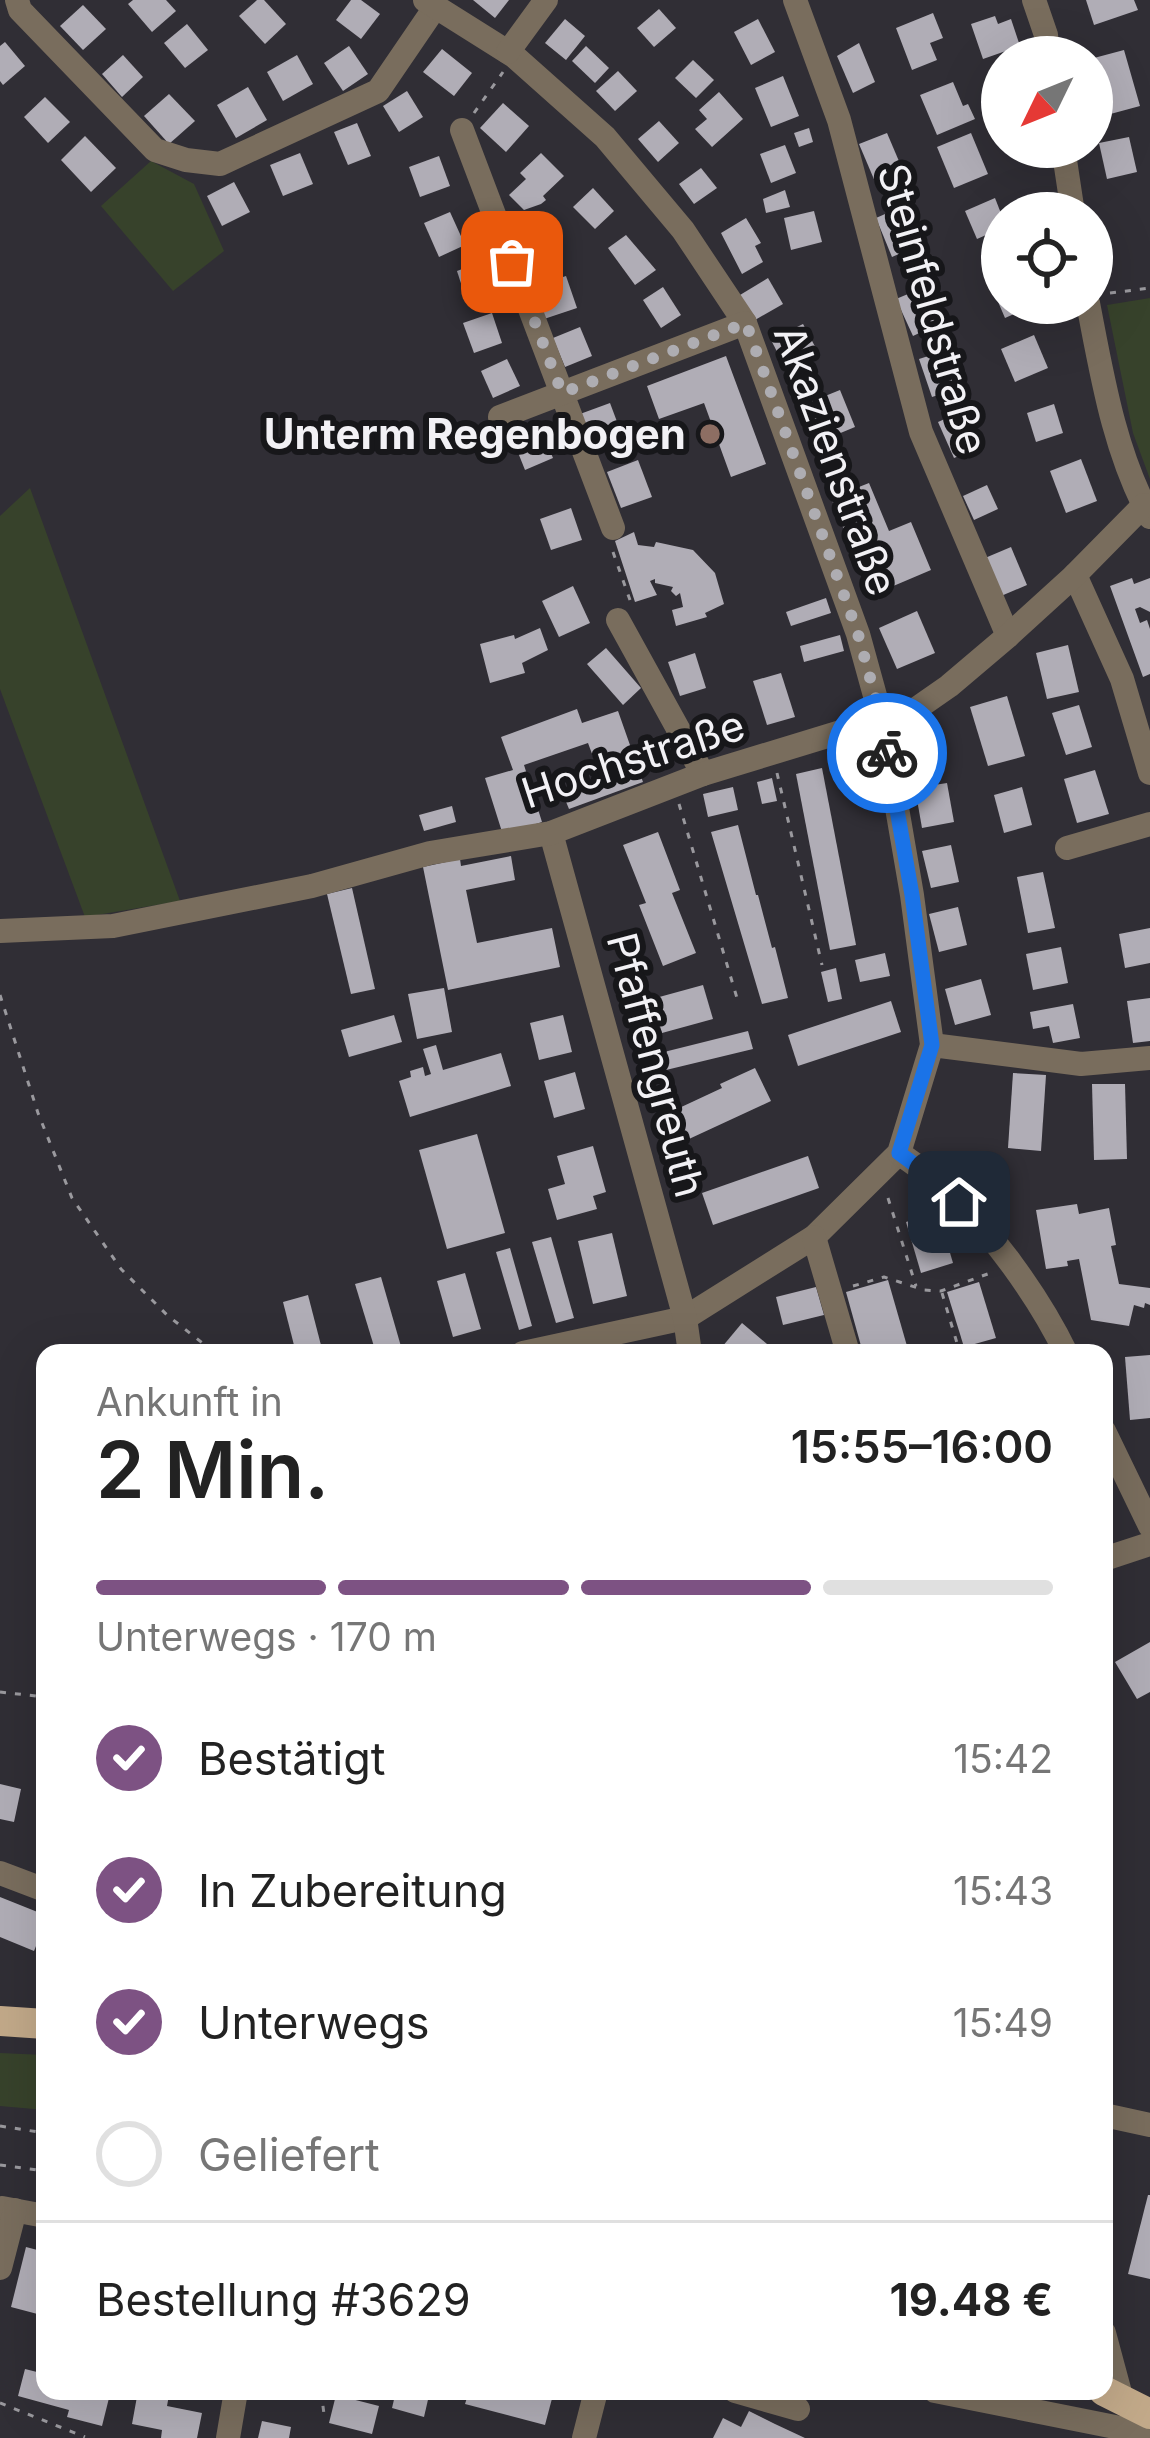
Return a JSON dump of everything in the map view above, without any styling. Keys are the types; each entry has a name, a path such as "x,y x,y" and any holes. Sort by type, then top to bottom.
{"main road":[{"path":"0,2021 36,2023"}],"street":[{"path":"17,0 20,10 155,150 220,164 378,92 430,3"},
{"path":"511,54 546,0"},
{"name":"Steinfeldstraße","path":"795,0 839,120 921,432 1008,636"},
{"path":"1034,0 1046,36"},
{"name":"Akazienstraße","path":"430,3 511,54 605,137 683,230 746,323 858,634 882,721 932,1045"},
{"path":"462,130 613,528"},
{"path":"500,417 746,323"},
{"path":"1094,324 1120,444 1147,511"},
{"name":"Hochstraße","path":"0,931 113,926 312,886 430,853 551,833 703,774 916,709 1008,636 1147,511"},
{"path":"1075,575 1122,679 1150,773"},
{"path":"618,620 703,774"},
{"path":"1066,848 1150,824"},
{"name":"Pfaffengreuth","path":"551,833 689,1344"},
{"path":"565,1344 685,1318 814,1237 899,1153 932,1045 1081,1064 1150,1058"},
{"path":"899,1153 977,1219 1060,1344"},
{"path":"814,1237 845,1344"},
{"path":"1113,1450 1150,1526"},
{"path":"1113,1555 1150,1544"},
{"path":"0,1873 36,1887"},
{"path":"1113,2116 1149,2122"},
{"path":"0,2268 7,2209"},
{"path":"1113,2363 1125,2402"},
{"path":"228,2438 234,2400"},
{"path":"584,2438 594,2400"},
{"path":"766,2400 798,2409"},
{"path":"980,2400 1150,2434"}],"path":[{"path":"462,130 511,54"},
{"path":"1113,295 1150,288"},
{"path":"613,528 609,539 634,609 618,620"},
{"path":"772,753 822,964"},
{"path":"673,785 737,998"},
{"path":"0,995 38,1113 72,1198 121,1269 204,1344"},
{"path":"880,1172 916,1288"},
{"path":"830,1292 884,1277 941,1291 1011,1265"},
{"path":"941,1291 957,1344"},
{"path":"0,1692 36,1696"},
{"path":"0,2126 36,2132"},
{"path":"0,2165 36,2169"},
{"path":"323,2400 324,2414"},
{"path":"0,2403 85,2437"}],"green space":[{"path":"151,161 194,184 224,251 173,291 101,206"},
{"path":"1150,298 1150,479 1133,433 1111,324 1113,304"},
{"path":"30,488 180,901 85,917 0,689 0,516"},
{"path":"0,2053 36,2055 36,2109 0,2106"}],"building":[{"path":"166,0 176,11 152,32 128,4"},
{"path":"257,0 264,0 286,24 265,44 239,16"},
{"path":"351,0 361,0 380,14 361,39 336,20"},
{"path":"473,0 509,0 495,18"},
{"path":"1086,0 1134,0 1138,10 1094,25"},
{"path":"83,5 106,29 83,50 60,26"},
{"path":"659,9 676,28 654,47 637,28"},
{"path":"933,13 943,38 930,43 937,60 912,70 896,28"},
{"path":"995,16 998,24 1011,19 1017,36 981,36 981,53 971,24"},
{"path":"565,19 585,36 566,60 545,43"},
{"path":"758,19 775,52 751,65 734,32"},
{"path":"187,24 208,50 185,68 164,43"},
{"path":"5,42 25,66 3,85 0,46"},
{"path":"859,43 875,82 853,93 837,56"},
{"path":"349,46 368,74 343,91 324,63"},
{"path":"586,46 609,68 595,83 572,61"},
{"path":"442,49 472,73 454,96 423,72"},
{"path":"1124,50 1140,106 1113,113 1113,53"},
{"path":"123,55 143,77 122,97 102,74"},
{"path":"297,55 313,84 283,101 267,72"},
{"path":"693,60 714,80 696,98 675,78"},
{"path":"618,71 637,91 615,111 596,91"},
{"path":"783,76 799,116 771,127 755,88"},
{"path":"953,82 963,106 968,104 975,119 937,135 920,95"},
{"path":"248,87 267,120 236,138 217,105"},
{"path":"407,91 423,117 399,132 383,106"},
{"path":"719,92 743,119 712,147 695,129 707,119 699,110"},
{"path":"169,94 195,121 169,144 144,116"},
{"path":"45,97 70,122 48,143 24,117"},
{"path":"503,103 529,126 506,152 480,128"},
{"path":"659,121 679,143 658,162 638,139"},
{"path":"357,123 371,156 348,165 334,132"},
{"path":"809,128 813,142 799,147 794,133"},
{"path":"887,133 904,173 876,184 859,144"},
{"path":"971,133 981,168 988,174 954,188 937,147"},
{"path":"85,136 116,168 91,192 61,160"},
{"path":"1129,137 1137,172 1107,179 1105,168 1113,168 1113,140"},
{"path":"785,145 796,173 771,183 760,154"},
{"path":"300,153 313,184 283,196 270,165"},
{"path":"541,153 564,176 543,196 546,200 524,210 509,195 526,179 520,173"},
{"path":"439,156 450,186 420,197 409,167"},
{"path":"701,168 717,188 694,204 679,184"},
{"path":"234,182 250,212 222,226 207,196"},
{"path":"593,188 614,211 595,229 573,207"},
{"path":"785,190 790,207 766,213 763,199"},
{"path":"910,203 926,242 892,257 876,218"},
{"path":"981,204 981,237 977,239 965,211"},
{"path":"814,211 822,242 791,250 784,218"},
{"path":"450,212 465,245 439,257 424,223"},
{"path":"746,218 761,243 755,246 763,262 742,274 721,233"},
{"path":"542,233 554,265 527,276 515,243"},
{"path":"626,235 656,270 635,285 608,248"},
{"path":"486,260 496,288 466,299 457,271"},
{"path":"566,276 577,308 544,319 533,287"},
{"path":"768,278 783,304 755,320 740,295"},
{"path":"663,287 681,315 661,328 643,300"},
{"path":"920,289 936,325 913,336 896,299"},
{"path":"492,313 502,343 474,353 463,323"},
{"path":"803,324 819,354 787,371 771,340"},
{"path":"580,327 592,356 565,367 553,338"},
{"path":"1034,335 1048,368 1015,382 1001,349"},
{"path":"944,351 957,389 932,397 919,359"},
{"path":"726,356 766,464 731,477 704,403 659,419 647,386"},
{"path":"507,359 520,386 493,398 481,371"},
{"path":"840,390 855,427 814,444 798,407"},
{"path":"610,403 622,435 592,446 580,414"},
{"path":"1054,404 1063,433 1036,442 1027,413"},
{"path":"965,410 981,447 954,458 938,422"},
{"path":"539,424 553,458 525,470 511,435"},
{"path":"1081,459 1097,501 1066,513 1050,471"},
{"path":"638,460 652,497 621,508 607,472"},
{"path":"869,483 889,531 911,522 931,570 891,587 870,539 851,547 831,498"},
{"path":"987,485 998,509 974,520 963,496"},
{"path":"571,508 582,540 551,550 540,519"},
{"path":"634,532 638,545 654,547 656,542 693,550 715,573 724,604 705,613 707,617 676,626 672,610 683,607 680,593 676,596 673,587 655,583 655,579 650,581 657,595 635,602 615,541"},
{"path":"1011,547 1027,585 1001,596 985,558"},
{"path":"1132,578 1134,584 1150,578 1150,612 1135,609 1140,623 1147,620 1150,629 1150,674 1143,677 1110,586"},
{"path":"573,586 590,623 559,637 542,601"},
{"path":"826,598 831,613 791,626 786,612"},
{"path":"917,611 935,653 897,669 879,628"},
{"path":"540,628 548,650 522,663 525,673 490,683 480,644 514,635 515,639"},
{"path":"840,635 844,651 804,662 800,646"},
{"path":"1068,645 1079,692 1047,699 1036,653"},
{"path":"606,648 641,688 623,705 587,664"},
{"path":"695,653 706,688 680,696 668,662"},
{"path":"781,673 795,717 767,725 753,681"},
{"path":"1007,696 1025,756 988,766 970,707"},
{"path":"1079,705 1092,747 1066,755 1052,713"},
{"path":"577,709 582,723 618,711 643,782 569,809 562,792 601,778 588,743 524,765 542,822 503,835 485,778 513,770 501,737"},
{"path":"936,728 943,758 914,765 907,736"},
{"path":"822,768 856,945 830,950 796,774"},
{"path":"1095,770 1109,814 1077,823 1064,779"},
{"path":"772,778 777,801 762,804 757,782"},
{"path":"947,783 954,822 922,828 915,788"},
{"path":"733,787 738,810 708,817 703,794"},
{"path":"1022,787 1032,825 1004,833 994,795"},
{"path":"452,806 456,822 424,831 419,815"},
{"path":"738,825 788,998 762,1004 711,832"},
{"path":"658,832 680,890 672,893 696,953 663,966 639,905 646,903 623,845"},
{"path":"951,845 959,882 931,888 922,851"},
{"path":"511,856 515,880 466,890 477,943 552,928 560,967 448,990 423,867 460,859 461,866"},
{"path":"1043,872 1055,928 1028,933 1017,877"},
{"path":"352,888 375,989 351,994 327,894"},
{"path":"958,907 967,945 939,952 929,914"},
{"path":"1150,928 1150,963 1125,968 1119,934"},
{"path":"1061,947 1068,983 1033,990 1026,954"},
{"path":"885,953 890,976 860,982 855,960"},
{"path":"836,968 842,999 828,1002 821,972"},
{"path":"981,979 991,1015 955,1025 945,989"},
{"path":"703,985 713,1019 662,1033 652,999"},
{"path":"444,988 452,1032 417,1039 408,994"},
{"path":"1150,998 1150,1041 1133,1043 1127,1001"},
{"path":"891,1001 901,1032 798,1066 788,1035"},
{"path":"1073,1004 1080,1038 1053,1043 1049,1026 1033,1029 1030,1012"},
{"path":"394,1015 402,1042 349,1057 341,1030"},
{"path":"563,1015 572,1052 539,1060 530,1023"},
{"path":"748,1031 753,1049 666,1070 668,1080 651,1084 644,1057"},
{"path":"436,1045 443,1070 501,1053 511,1086 410,1117 399,1081 423,1067 425,1076 431,1074 423,1049"},
{"path":"755,1068 771,1101 676,1145 662,1116"},
{"path":"575,1072 585,1109 554,1118 544,1081"},
{"path":"1013,1073 1046,1075 1041,1151 1008,1148"},
{"path":"1092,1084 1125,1084 1127,1159 1094,1160"},
{"path":"477,1134 505,1233 447,1249 419,1150"},
{"path":"593,1146 606,1192 593,1196 597,1209 557,1220 548,1189 565,1184 557,1156"},
{"path":"808,1156 819,1188 713,1225 702,1193"},
{"path":"1077,1204 1079,1214 1109,1208 1119,1284 1150,1288 1150,1305 1134,1305 1129,1326 1091,1320 1079,1259 1046,1269 1036,1210"},
{"path":"938,1212 953,1263 921,1273 906,1222"},
{"path":"612,1233 627,1296 593,1304 578,1241"},
{"path":"551,1237 574,1318 556,1323 532,1242"},
{"path":"510,1248 532,1326 519,1330 496,1252"},
{"path":"465,1273 481,1329 453,1337 437,1281"},
{"path":"381,1277 400,1344 373,1344 355,1284"},
{"path":"888,1280 906,1344 860,1344 846,1292"},
{"path":"979,1282 996,1338 963,1344 947,1292"},
{"path":"816,1287 824,1315 783,1325 776,1297"},
{"path":"308,1295 321,1344 294,1344 283,1302"},
{"path":"742,1323 767,1344 724,1344"},
{"path":"1150,1355 1150,1418 1130,1420 1125,1357"},
{"path":"1150,1642 1150,1692 1137,1699 1115,1662"},
{"path":"0,1784 21,1789 14,1822 0,1819"},
{"path":"0,1897 36,1911 34,1951 0,1937"},
{"path":"1150,2195 1150,2279 1128,2274"},
{"path":"26,2247 36,2250 36,2314 11,2307"},
{"path":"25,2369 36,2372 36,2400 108,2400 102,2426 67,2417 69,2410 18,2396"},
{"path":"136,2400 168,2400 167,2406 202,2413 197,2438 161,2438 162,2430 132,2424"},
{"path":"335,2400 379,2406 372,2434 329,2423"},
{"path":"394,2400 428,2400 424,2417 392,2408"},
{"path":"466,2400 552,2400 545,2425 465,2404"},
{"path":"749,2411 805,2438 713,2438 723,2418 741,2427"},
{"path":"262,2421 291,2427 289,2438 258,2438"}],"way so far":[{"path":"512,262 562,393 746,323 858,634 887,753"}],"place":[{"name":"Unterm Regenbogen","path":"710,434"}],"route":[{"path":"887,753 932,1045 899,1153 959,1202"}]}
